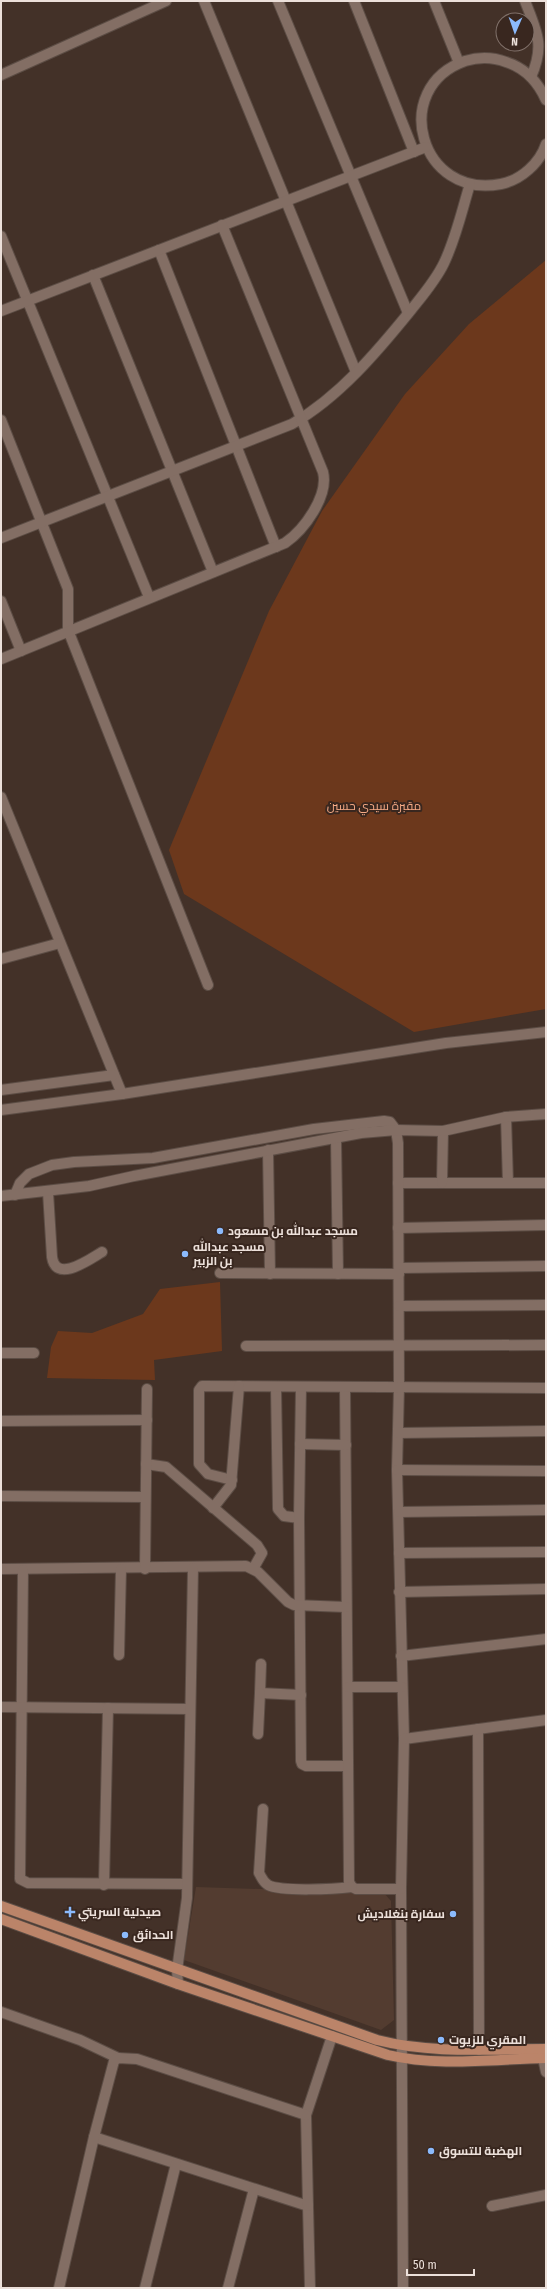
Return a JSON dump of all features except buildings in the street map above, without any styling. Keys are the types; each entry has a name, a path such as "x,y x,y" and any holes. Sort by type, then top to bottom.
{"main road":[{"path":"1,1906 177,1970 377,2040 401,2046 427,2049 479,2050 545,2055"},
{"path":"1,1919 178,1984 401,2058 455,2061 545,2055"}],"street":[{"path":"1,75 166,1"},
{"path":"204,1 356,372"},
{"path":"278,1 408,313"},
{"path":"354,1 414,152"},
{"path":"434,1 459,63"},
{"path":"525,1 540,45 538,58 531,77"},
{"path":"545,94 531,77 522,70 502,60 480,58 459,63 439,78 425,98 421,123 426,147 444,171 460,181 470,184 493,186 515,179 533,166 546,144"},
{"path":"1,310 426,147"},
{"path":"1,538 237,445 301,418 321,404 356,372 383,344 434,280 448,256 470,184"},
{"path":"1,659 149,597 276,547 292,538 299,532 321,498 324,489 323,472 222,225"},
{"path":"1,236 29,300 149,597"},
{"path":"159,250 276,547"},
{"path":"93,275 213,572"},
{"path":"1,420 43,522 68,589 68,630 208,985"},
{"path":"1,601 21,650"},
{"path":"1,797 122,1094"},
{"path":"1,959 60,942"},
{"path":"1,1110 122,1094 446,1043 546,1032"},
{"path":"1,1090 114,1075"},
{"path":"1,1196 48,1192 89,1186 336,1138 396,1130 443,1131 506,1117 546,1114"},
{"path":"506,1117 508,1183"},
{"path":"15,1195 20,1183 29,1174 41,1168 63,1163 153,1158 314,1129 384,1121 390,1122 396,1130 399,1271 399,1592 404,1739 401,1889 403,2288"},
{"path":"442,1183 443,1131"},
{"path":"336,1138 338,1274"},
{"path":"268,1150 270,1274"},
{"path":"398,1183 546,1183"},
{"path":"48,1192 52,1257 54,1265 60,1270 68,1270 102,1252"},
{"path":"398,1228 546,1225"},
{"path":"220,1273 338,1274 546,1266"},
{"path":"399,1306 546,1304"},
{"path":"246,1346 546,1345"},
{"path":"1,1353 34,1353"},
{"path":"232,1480 208,1474 199,1464 199,1390 204,1386 546,1388"},
{"path":"213,1508 230,1489 232,1480 239,1386"},
{"path":"276,1387 278,1509 284,1516 299,1518"},
{"path":"301,1387 299,1518 302,1764 348,1766"},
{"path":"345,1387 348,1877 352,1887"},
{"path":"145,1569 147,1389"},
{"path":"1,1421 146,1420"},
{"path":"398,1433 546,1431"},
{"path":"300,1444 346,1445"},
{"path":"146,1464 166,1467 260,1548 261,1557 253,1569"},
{"path":"398,1470 546,1471"},
{"path":"1,1496 146,1497"},
{"path":"399,1512 546,1510"},
{"path":"399,1553 546,1552"},
{"path":"1,1569 145,1569 238,1566 253,1569 288,1602 301,1606 346,1607"},
{"path":"178,1984 177,1970 187,1884 193,1568"},
{"path":"119,1655 121,1569"},
{"path":"23,1570 20,1879 28,1883 104,1885 187,1884"},
{"path":"399,1592 546,1590"},
{"path":"401,1656 546,1639"},
{"path":"258,1734 261,1664"},
{"path":"348,1686 402,1687"},
{"path":"260,1693 301,1695"},
{"path":"1,1706 190,1709"},
{"path":"104,1885 108,1708"},
{"path":"404,1739 546,1720"},
{"path":"478,1729 479,2050"},
{"path":"263,1809 259,1873 263,1881 274,1887 329,1889 352,1887 356,1889 401,1889"},
{"path":"1,2012 80,2040 118,2058 137,2060 306,2115"},
{"path":"310,2288 306,2115 332,2036"},
{"path":"545,2055 546,2072"},
{"path":"59,2288 94,2137 114,2062 118,2058"},
{"path":"94,2137 308,2206"},
{"path":"144,2288 176,2164"},
{"path":"228,2288 254,2189"},
{"path":"492,2206 546,2195"}],"shaded area":[{"path":"196,1887 384,1893 391,1901 394,2020 381,2030 184,1960"}],"green space":[{"name":"مقبرة سيدي حسين","path":"546,260 546,1009 414,1032 184,894 169,850 269,611 322,511 405,394 469,324"},
{"path":"220,1282 222,1351 154,1360 155,1380 47,1378 51,1347 58,1331 92,1333 143,1314 160,1289"}],"place":[{"name":"مسجد عبدالله بن مسعود","path":"220,1231"},
{"name":"مسجد عبدالله بن الزبير","path":"185,1254"},
{"name":"صيدلية السريتي","path":"70,1912"},
{"name":"سفارة بنغلاديش","path":"453,1914"},
{"name":"الحدائق","path":"125,1935"},
{"name":"المقري للزيوت","path":"441,2040"},
{"name":"الهضبة للتسوق","path":"431,2151"}]}
